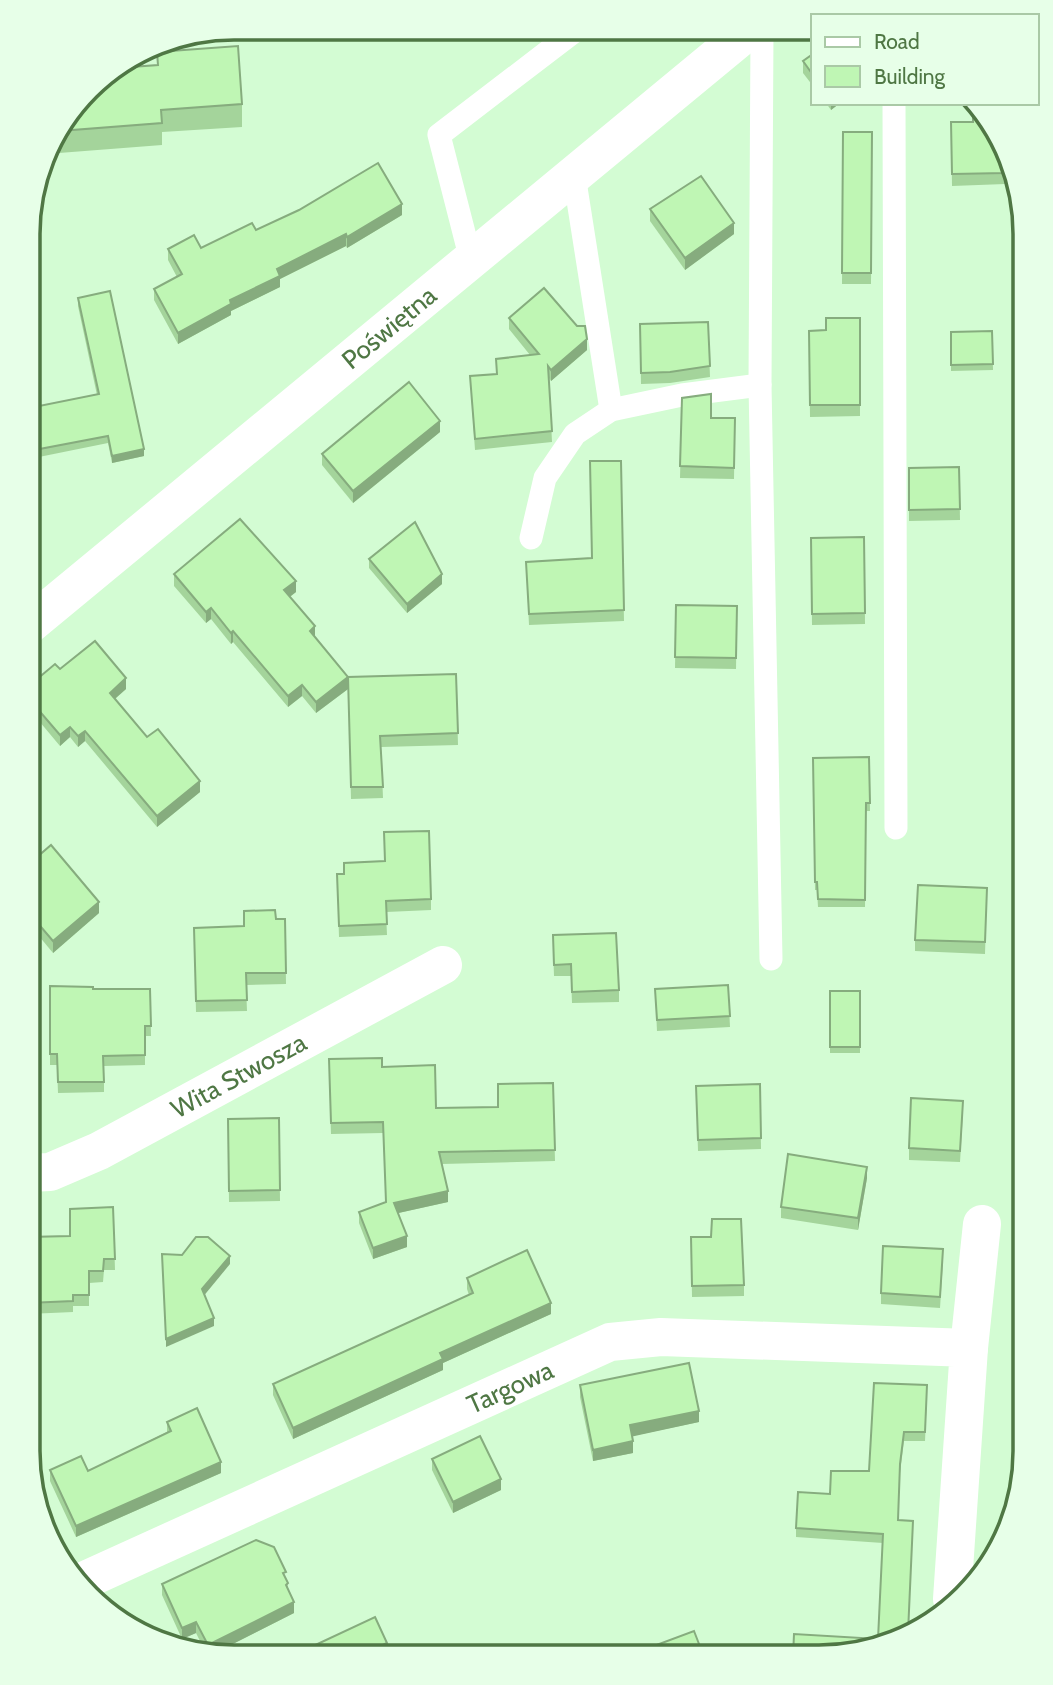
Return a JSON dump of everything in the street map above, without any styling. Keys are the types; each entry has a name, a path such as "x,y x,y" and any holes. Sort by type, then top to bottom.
{"street":[{"name":"Poświętna","path":"40,616 737,40"},
{"name":"Wita Stwosza","path":"40,1172 50,1172 99,1151 443,965"},
{"path":"953,1591 969,1348 982,1224"},
{"name":"Targowa","path":"89,1579 610,1342 661,1337 969,1348"}],"lane":[{"path":"471,260 439,135 563,40"},
{"path":"762,40 760,384 771,959"},
{"path":"894,105 896,828"},
{"path":"574,175 611,410"},
{"path":"531,538 545,478 575,434 611,410 682,395 760,384"}],"shaded area":[{"path":"235,40 811,40 811,105 963,105 987,138 998,160 1009,197 1013,235 1012,1463 1002,1513 993,1536 973,1569 937,1605 893,1630 856,1641 818,1645 209,1643 160,1630 116,1605 80,1569 55,1525 44,1488 40,1450 42,209 55,160 66,137 89,107 137,66 184,47"}],"building":[{"path":"238,46 242,104 161,110 162,123 71,130 89,107 127,73 136,67 158,65 157,56 172,51"},
{"path":"811,55 811,72 803,61"},
{"path":"973,116 987,138 1002,173 952,174 951,122 973,122"},
{"path":"843,132 872,132 871,273 842,273"},
{"path":"378,163 402,204 347,237 346,234 277,269 280,276 230,300 231,304 178,333 154,289 182,274 168,249 194,235 201,248 252,223 256,230 299,210"},
{"path":"701,176 734,223 685,258 650,209"},
{"path":"544,288 577,326 585,326 587,339 551,370 548,366 552,431 475,439 470,376 497,374 496,359 539,354 509,318"},
{"path":"110,291 144,449 112,456 108,436 40,449 40,406 99,394 78,298"},
{"path":"826,318 860,318 860,405 810,405 809,331 826,330"},
{"path":"708,322 710,366 641,373 640,324"},
{"path":"992,331 993,364 951,365 951,332"},
{"path":"409,382 440,421 353,491 322,454"},
{"path":"711,394 711,418 735,418 734,468 680,466 682,398"},
{"path":"590,461 621,461 624,610 529,614 526,562 592,558"},
{"path":"959,467 960,509 909,510 909,468"},
{"path":"240,519 296,581 284,590 315,626 310,631 348,677 316,702 302,685 288,696 233,631 231,633 211,608 206,612 174,574"},
{"path":"415,522 442,574 407,604 369,559"},
{"path":"864,537 865,613 812,614 811,538"},
{"path":"676,605 737,606 736,658 675,657"},
{"path":"95,641 126,678 110,693 147,737 158,729 200,781 157,816 85,731 78,736 70,727 60,735 40,712 40,677 55,664 60,669"},
{"path":"456,674 458,733 380,736 383,787 351,787 348,677"},
{"path":"869,757 870,803 866,803 865,900 818,899 815,882 813,758"},
{"path":"429,831 431,899 386,901 387,924 339,926 337,874 344,874 344,863 385,861 384,832"},
{"path":"51,845 99,902 53,941 40,926 40,854"},
{"path":"918,885 987,888 985,942 915,940"},
{"path":"275,910 276,919 285,919 286,973 246,973 247,1000 196,1001 194,928 244,926 244,911"},
{"path":"616,933 619,990 572,992 571,964 554,965 553,935"},
{"path":"728,985 730,1016 657,1020 655,989"},
{"path":"50,986 150,989 151,1026 145,1026 145,1055 103,1056 104,1082 58,1082 57,1054 50,1054"},
{"path":"830,991 860,991 860,1047 830,1047"},
{"path":"382,1058 382,1067 435,1065 436,1108 498,1107 498,1084 553,1083 555,1150 439,1152 448,1191 394,1203 407,1236 373,1248 359,1212 386,1202 383,1122 331,1123 329,1059"},
{"path":"760,1084 761,1138 698,1140 696,1086"},
{"path":"911,1098 963,1101 960,1151 909,1148"},
{"path":"279,1118 280,1190 229,1191 228,1119"},
{"path":"788,1154 867,1167 858,1218 781,1207"},
{"path":"113,1207 115,1259 104,1259 103,1271 89,1271 89,1295 73,1295 73,1301 40,1302 40,1237 70,1236 70,1209"},
{"path":"712,1219 741,1219 744,1285 692,1286 691,1237 711,1237"},
{"path":"196,1237 208,1237 230,1256 202,1289 214,1318 166,1339 162,1254 182,1255"},
{"path":"883,1246 943,1249 940,1297 881,1293"},
{"path":"527,1250 551,1303 440,1353 443,1359 293,1428 273,1384 473,1293 467,1278"},
{"path":"689,1363 699,1411 630,1425 633,1441 593,1450 580,1385"},
{"path":"874,1383 927,1385 925,1432 904,1432 900,1464 898,1520 913,1521 908,1623 878,1635 883,1534 796,1528 798,1492 830,1494 831,1471 869,1471"},
{"path":"197,1408 221,1462 76,1526 50,1470 81,1456 88,1471 171,1431 167,1422"},
{"path":"480,1436 501,1479 453,1502 432,1459"},
{"path":"256,1540 274,1547 286,1572 283,1573 288,1583 286,1585 294,1602 209,1643 196,1622 182,1628 162,1584"},
{"path":"375,1617 387,1643 383,1645 315,1645"},
{"path":"694,1631 699,1645 656,1645"},
{"path":"794,1634 867,1638 831,1644 794,1645"}]}
